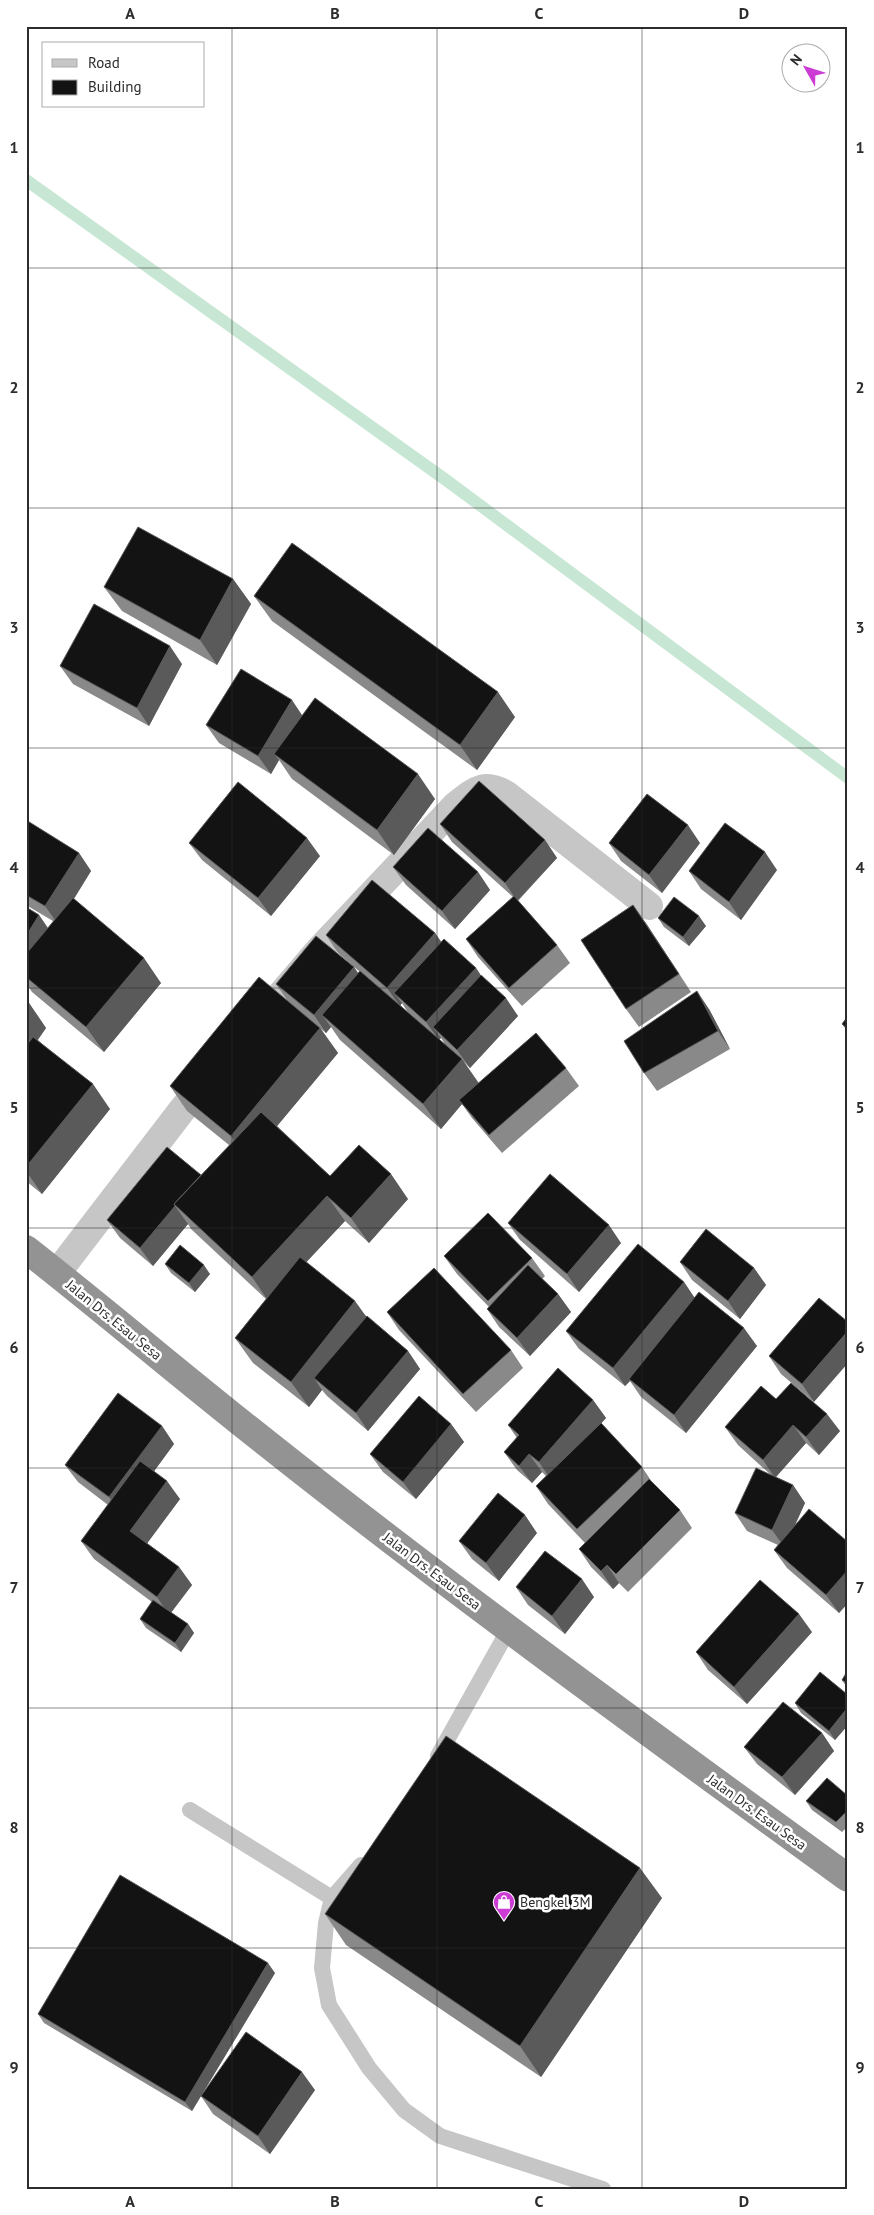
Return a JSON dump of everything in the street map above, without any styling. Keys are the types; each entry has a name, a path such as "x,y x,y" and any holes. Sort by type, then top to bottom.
{"highway":[{"name":"Jalan Drs. Esau Sesa","path":"26,1249 268,1445 509,1629 848,1878"}],"street":[{"path":"57,1273 182,1110 319,950 455,806 474,790 488,787 497,789 507,795 650,906"}],"lane":[{"path":"428,1774 509,1629"},
{"path":"190,1810 332,1898"},
{"path":"371,1855 332,1898 326,1922 322,1968 329,2004 369,2068 404,2110 440,2136 603,2189"}],"building":[{"path":"138,527 233,579 200,640 104,587"},
{"path":"292,543 498,692 460,745 254,596"},
{"path":"94,604 170,646 137,708 60,666"},
{"path":"241,669 292,700 258,756 206,725"},
{"path":"315,698 418,774 377,830 274,754"},
{"path":"479,781 545,840 505,883 440,824"},
{"path":"238,782 307,838 258,898 189,843"},
{"path":"647,794 688,825 649,875 609,843"},
{"path":"26,820 79,853 45,906 26,895"},
{"path":"725,823 765,852 729,902 689,871"},
{"path":"428,828 478,872 442,911 393,867"},
{"path":"372,880 435,933 387,988 326,935"},
{"path":"514,896 557,945 509,988 466,939"},
{"path":"674,897 699,916 683,937 658,918"},
{"path":"73,898 144,958 86,1027 26,977 26,954"},
{"path":"633,905 679,974 626,1009 581,940"},
{"path":"26,907 39,915 26,936"},
{"path":"316,936 354,967 314,1015 276,984"},
{"path":"444,939 476,968 426,1022 394,993"},
{"path":"360,971 462,1059 423,1104 322,1015"},
{"path":"481,975 506,998 457,1050 433,1027"},
{"path":"259,977 320,1028 231,1136 170,1086"},
{"path":"697,991 718,1031 644,1073 624,1041"},
{"path":"848,1016 848,1029 842,1024"},
{"path":"536,1033 566,1068 489,1135 459,1100"},
{"path":"33,1037 93,1084 26,1167 26,1046"},
{"path":"261,1112 330,1176 359,1145 391,1174 351,1218 327,1196 252,1277 174,1204"},
{"path":"167,1147 201,1175 174,1204 175,1206 140,1248 107,1220"},
{"path":"550,1174 609,1225 567,1274 508,1223"},
{"path":"488,1213 532,1258 488,1301 444,1256"},
{"path":"706,1229 754,1268 728,1301 680,1262"},
{"path":"638,1244 684,1282 613,1368 566,1331"},
{"path":"180,1245 204,1265 189,1283 165,1264"},
{"path":"300,1257 355,1301 291,1382 235,1338"},
{"path":"528,1265 558,1294 517,1338 487,1309"},
{"path":"434,1268 511,1350 463,1394 387,1312"},
{"path":"699,1292 744,1328 674,1415 629,1379"},
{"path":"819,1298 848,1322 848,1331 802,1384 769,1356"},
{"path":"367,1316 408,1351 356,1413 314,1378"},
{"path":"558,1368 593,1400 539,1462 529,1454 519,1466 504,1452 519,1435 508,1425"},
{"path":"791,1383 827,1414 806,1437 793,1425 763,1460 725,1427 761,1386 776,1399"},
{"path":"118,1393 162,1426 109,1497 65,1465"},
{"path":"419,1396 451,1424 403,1482 370,1454"},
{"path":"601,1423 642,1467 577,1529 536,1486"},
{"path":"140,1461 167,1481 130,1531 179,1567 157,1597 81,1541"},
{"path":"756,1468 793,1485 772,1530 735,1513"},
{"path":"649,1479 680,1510 616,1574 607,1565 601,1571 579,1549"},
{"path":"498,1493 525,1515 486,1563 459,1541"},
{"path":"809,1509 848,1542 848,1570 826,1595 774,1550"},
{"path":"545,1551 582,1579 552,1616 516,1587"},
{"path":"760,1580 799,1614 734,1687 696,1652"},
{"path":"153,1600 188,1624 175,1643 140,1619"},
{"path":"848,1670 848,1684 842,1680"},
{"path":"820,1672 848,1695 848,1707 829,1731 795,1703"},
{"path":"783,1702 822,1733 782,1777 744,1747"},
{"name":"Bengkel 3M","path":"446,1736 640,1868 520,2046 325,1914"},
{"path":"827,1778 848,1796 848,1810 836,1822 806,1801"},
{"path":"120,1875 268,1963 185,2102 38,2014"},
{"path":"246,2032 302,2072 258,2136 201,2096"}],"waterway":[{"path":"26,180 446,480 848,778"}],"place":[{"name":"Bengkel 3M","path":"504,1921"}]}
